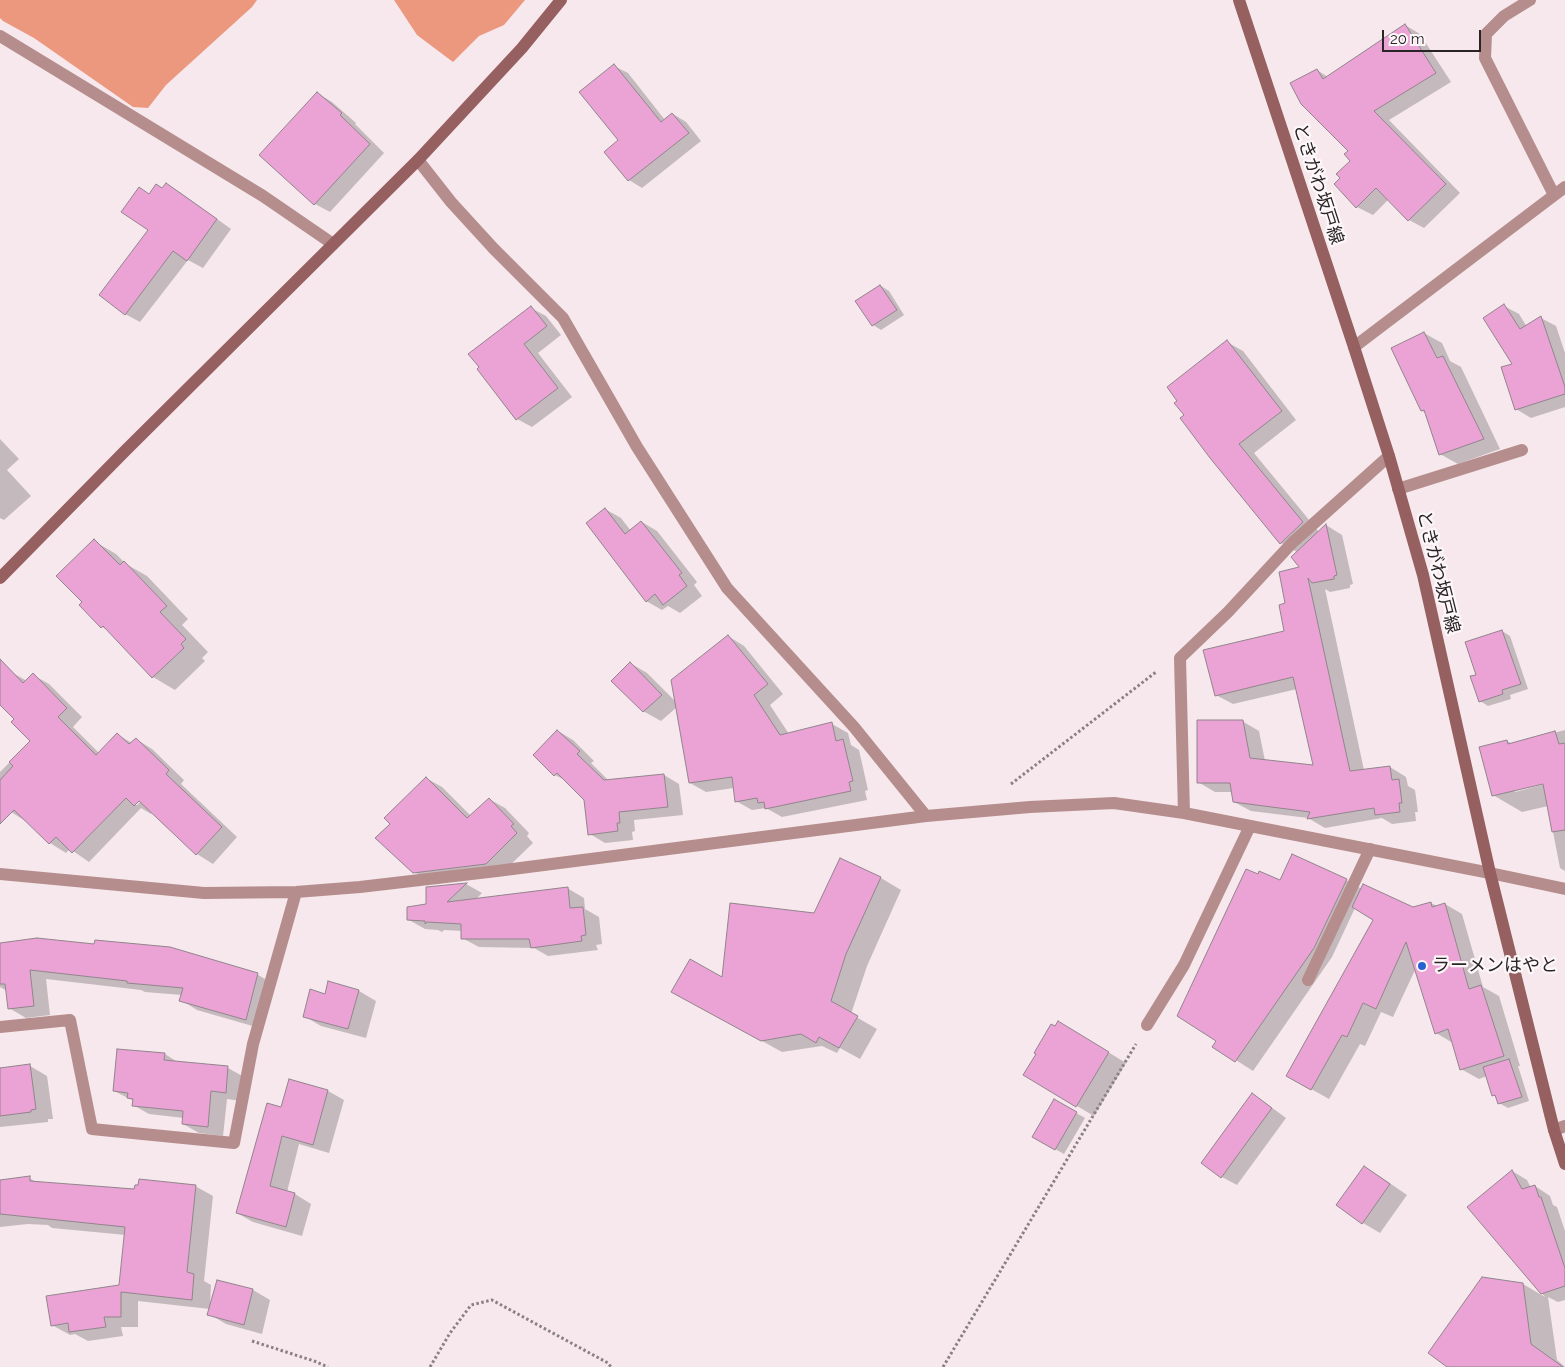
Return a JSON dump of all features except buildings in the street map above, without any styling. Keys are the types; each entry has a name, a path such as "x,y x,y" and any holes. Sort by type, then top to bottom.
{"main road":[{"path":"0,578 418,160 522,48 561,0"},
{"name":"ときがわ坂戸線","path":"1239,0 1389,456 1423,575 1490,872 1559,1128 1565,1164"}],"street":[{"path":"1530,0 1504,16 1486,34 1485,58 1554,195"},
{"path":"0,36 263,196 333,244"},
{"path":"418,160 451,202 494,249 563,318 636,447 727,588 854,727 926,816"},
{"path":"1354,347 1565,187"},
{"path":"1398,489 1522,450"},
{"path":"1184,813 1180,658 1228,612 1292,543 1389,456"},
{"path":"0,874 204,893 296,892 360,887 497,871 926,816 1030,807 1114,804 1184,813 1490,872 1565,889"},
{"path":"1147,1025 1184,965 1250,826"},
{"path":"1308,980 1370,849"},
{"path":"0,1027 70,1020 92,1130 234,1143 253,1044 296,892"}],"path":[{"path":"1008,786 1162,667 1180,658"},
{"path":"943,1367 1147,1025"},
{"path":"430,1367 450,1333 471,1305 492,1300 608,1363 611,1367"},
{"path":"252,1341 328,1367"}],"shaded area":[{"path":"0,0 257,0 252,7 166,85 148,108 133,107 34,38 3,21 0,18"},
{"path":"394,0 525,0 504,25 479,36 453,62 417,35"}],"place":[{"name":"ラーメンはやと","path":"1422,966"}]}
